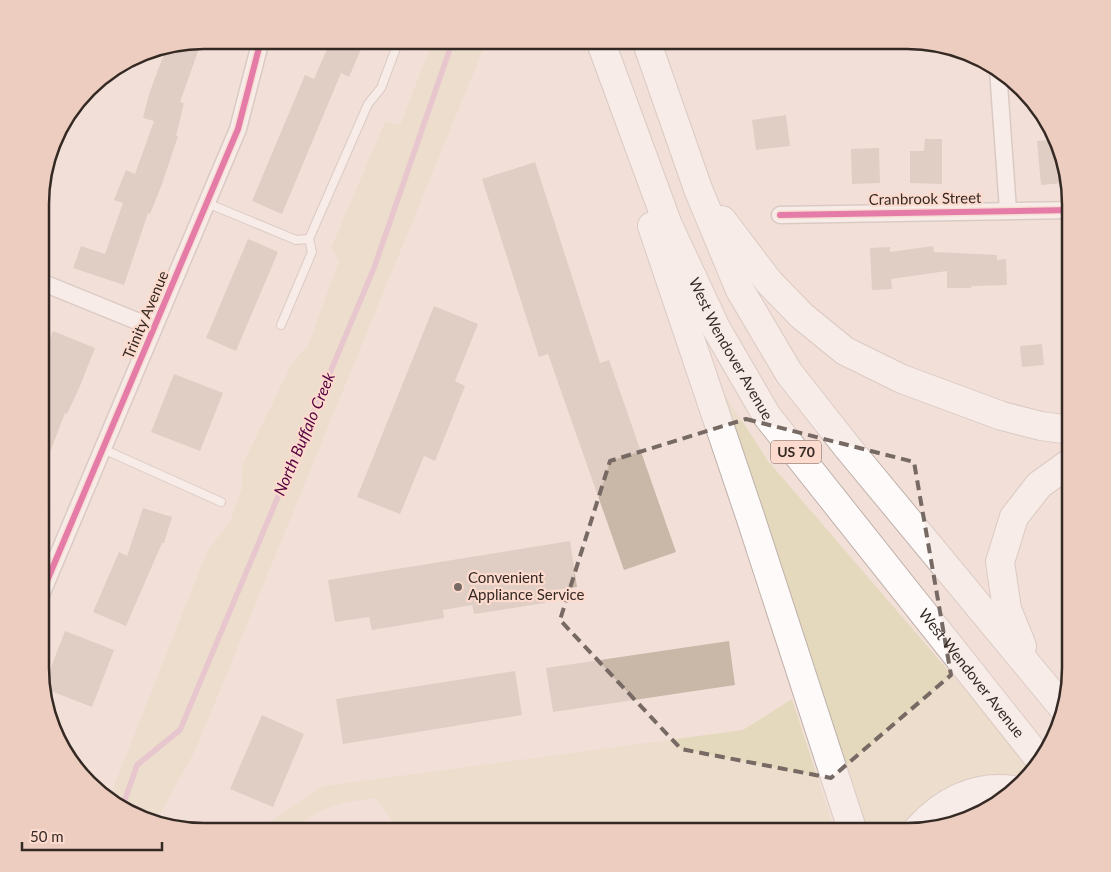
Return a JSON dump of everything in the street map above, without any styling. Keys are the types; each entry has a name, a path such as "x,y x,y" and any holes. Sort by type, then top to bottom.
{"highway":[{"name":"West Wendover Avenue","path":"603,49 668,225 716,328 767,416 1036,754"},
{"name":"US 70","path":"649,49 698,189 740,290 789,373 848,448 1058,702"},
{"path":"622,101 636,179 754,526 850,823"},
{"path":"698,189 769,282 802,316 845,351 902,379 1002,416 1041,426 1062,429"},
{"path":"1031,670 1007,609 1000,562 1014,517 1039,485 1062,468"},
{"path":"924,822 940,808 968,793 1004,789"}],"street":[{"name":"Trinity Avenue","path":"49,574 238,129 259,49"},
{"path":"999,79 1008,210"},
{"name":"Cranbrook Street","path":"780,215 1062,210"},
{"path":"49,285 154,328"}],"lane":[{"path":"281,325 312,252 309,238 368,104 381,88 396,49"},
{"path":"207,203 296,240 309,238"},
{"path":"103,450 221,502"}],"highlighted area":[{"path":"746,419 914,462 951,675 831,778 681,749 560,620 610,461"}],"shaded area":[{"path":"430,49 483,49 195,751 159,816 144,811 112,793 207,551 230,522 242,488 242,466 292,363 308,346 339,261 331,248 385,122 400,125"},
{"path":"726,396 768,461 1029,764 1008,786 916,812 908,823 858,823 722,398"},
{"path":"792,699 832,823 393,823 376,798 347,802 320,811 301,823 268,823 324,786 743,730"}],"building":[{"path":"199,49 180,102 184,103 176,136 178,136 162,184 150,214 148,213 124,285 73,268 81,246 105,254 123,203 114,200 126,170 135,174 154,121 143,118 149,94 164,54"},
{"path":"327,49 361,49 349,77 341,73 282,214 252,201 305,75 314,79"},
{"path":"786,115 790,146 756,150 752,120"},
{"path":"925,139 942,139 942,184 910,183 910,151 924,151"},
{"path":"1048,140 1057,164 1061,183 1041,185 1037,141"},
{"path":"879,148 880,183 852,184 851,149"},
{"path":"535,162 600,363 609,360 676,552 624,570 548,354 539,357 482,179"},
{"path":"248,239 278,252 236,351 206,338"},
{"path":"933,246 934,252 997,255 997,260 1006,259 1007,285 947,288 947,271 891,279 892,289 872,290 870,248 890,247 890,252"},
{"path":"434,306 478,324 455,381 465,386 435,461 424,456 400,514 357,497"},
{"path":"53,331 95,348 80,386 67,414 65,413 49,455 49,341"},
{"path":"1042,344 1044,365 1022,367 1020,346"},
{"path":"174,374 223,393 200,451 151,432"},
{"path":"143,508 172,517 164,543 162,543 126,626 93,612 119,552 127,556"},
{"path":"570,541 577,587 543,592 545,603 474,614 472,605 443,610 444,618 372,630 369,617 335,622 328,580"},
{"path":"65,631 114,650 92,707 51,691 49,672"},
{"path":"729,641 735,685 553,712 546,668"},
{"path":"515,671 522,715 343,744 336,699"},
{"path":"262,715 304,734 273,807 230,789"}],"waterway":[{"name":"North Buffalo Creek","path":"124,801 137,765 180,730 374,268 450,49"}],"cycle path":[{"path":"49,576 238,129 259,49"},
{"path":"780,215 1062,210"}],"place":[{"name":"Convenient Appliance Service","path":"458,587"}]}
